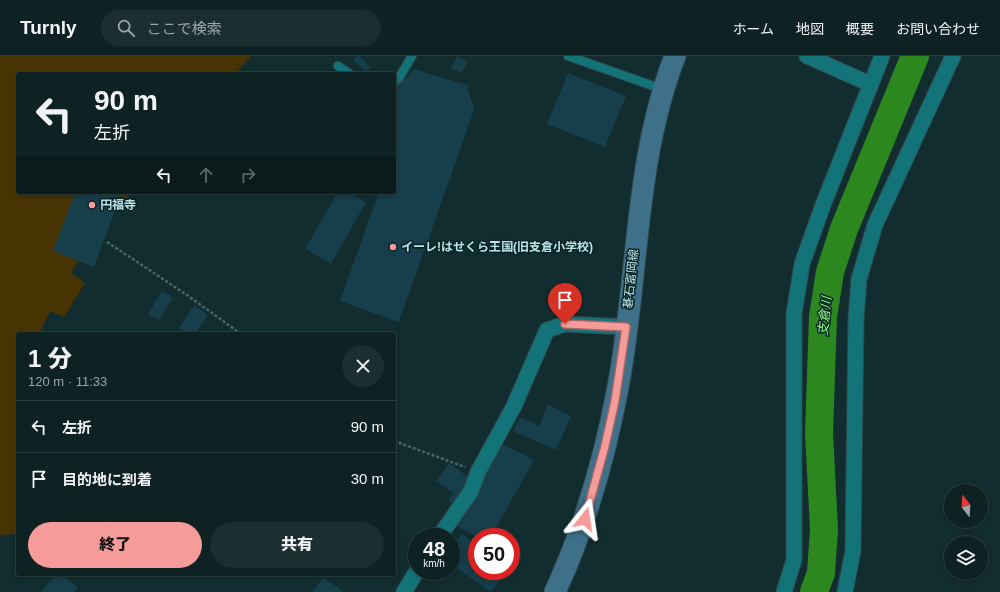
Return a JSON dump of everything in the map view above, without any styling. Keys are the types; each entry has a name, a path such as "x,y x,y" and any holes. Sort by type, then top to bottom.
{"main road":[{"name":"碁石富岡線","path":"555,592 585,519 605,446 618,386 638,216 650,140 662,88 675,56"}],"street":[{"path":"808,56 870,84"},
{"path":"784,592 794,560 794,314 802,264 882,56"},
{"path":"845,592 853,551 856,319 859,279 875,225 954,56"},
{"path":"445,528 471,491 478,472 514,406 548,330 565,324 626,327"},
{"path":"404,592 411,580"}],"lane":[{"path":"396,80 412,56"},
{"path":"568,56 662,88"},
{"path":"338,66 347,72"}],"path":[{"path":"107,242 187,295 238,332"},
{"path":"396,441 478,472"}],"shaded area":[{"path":"0,56 251,56 237,72 16,72 16,194 130,194 91,238 71,273 85,283 64,317 50,311 40,332 16,332 16,533 0,536"}],"building":[{"path":"359,56 371,67 366,72 353,60"},
{"path":"457,56 468,62 461,73 451,68"},
{"name":"イーレ!はせくら王国(旧支倉小学校)","path":"414,69 467,85 474,110 399,322 340,301 378,194 396,194 396,88"},
{"path":"568,73 626,96 605,147 547,124"},
{"path":"74,194 121,194 94,267 53,251"},
{"path":"337,194 351,194 366,202 331,264 305,249"},
{"path":"162,291 173,298 159,321 148,314"},
{"path":"194,305 208,315 196,332 185,332 179,328"},
{"path":"548,405 571,416 556,450 513,431 520,417 539,426"},
{"path":"501,443 534,460 496,528 468,528 468,532 456,525"},
{"path":"449,463 473,481 455,505 448,500 453,493 436,481"},
{"path":"462,534 468,538 468,576 460,570 460,537"},
{"path":"54,576 64,576 78,587 74,592 41,592"},
{"path":"323,577 344,592 312,592"},
{"path":"474,580 500,580 491,592"}],"waterway":[{"name":"支倉川","path":"814,592 821,573 824,529 819,433 823,317 830,272 844,229 915,56"}],"place":[{"name":"円福寺","path":"92,205"},
{"name":"イーレ!はせくら王国(旧支倉小学校)","path":"393,247"}],"route":[{"path":"565,324 626,327 615,401 605,446 585,519"}]}
